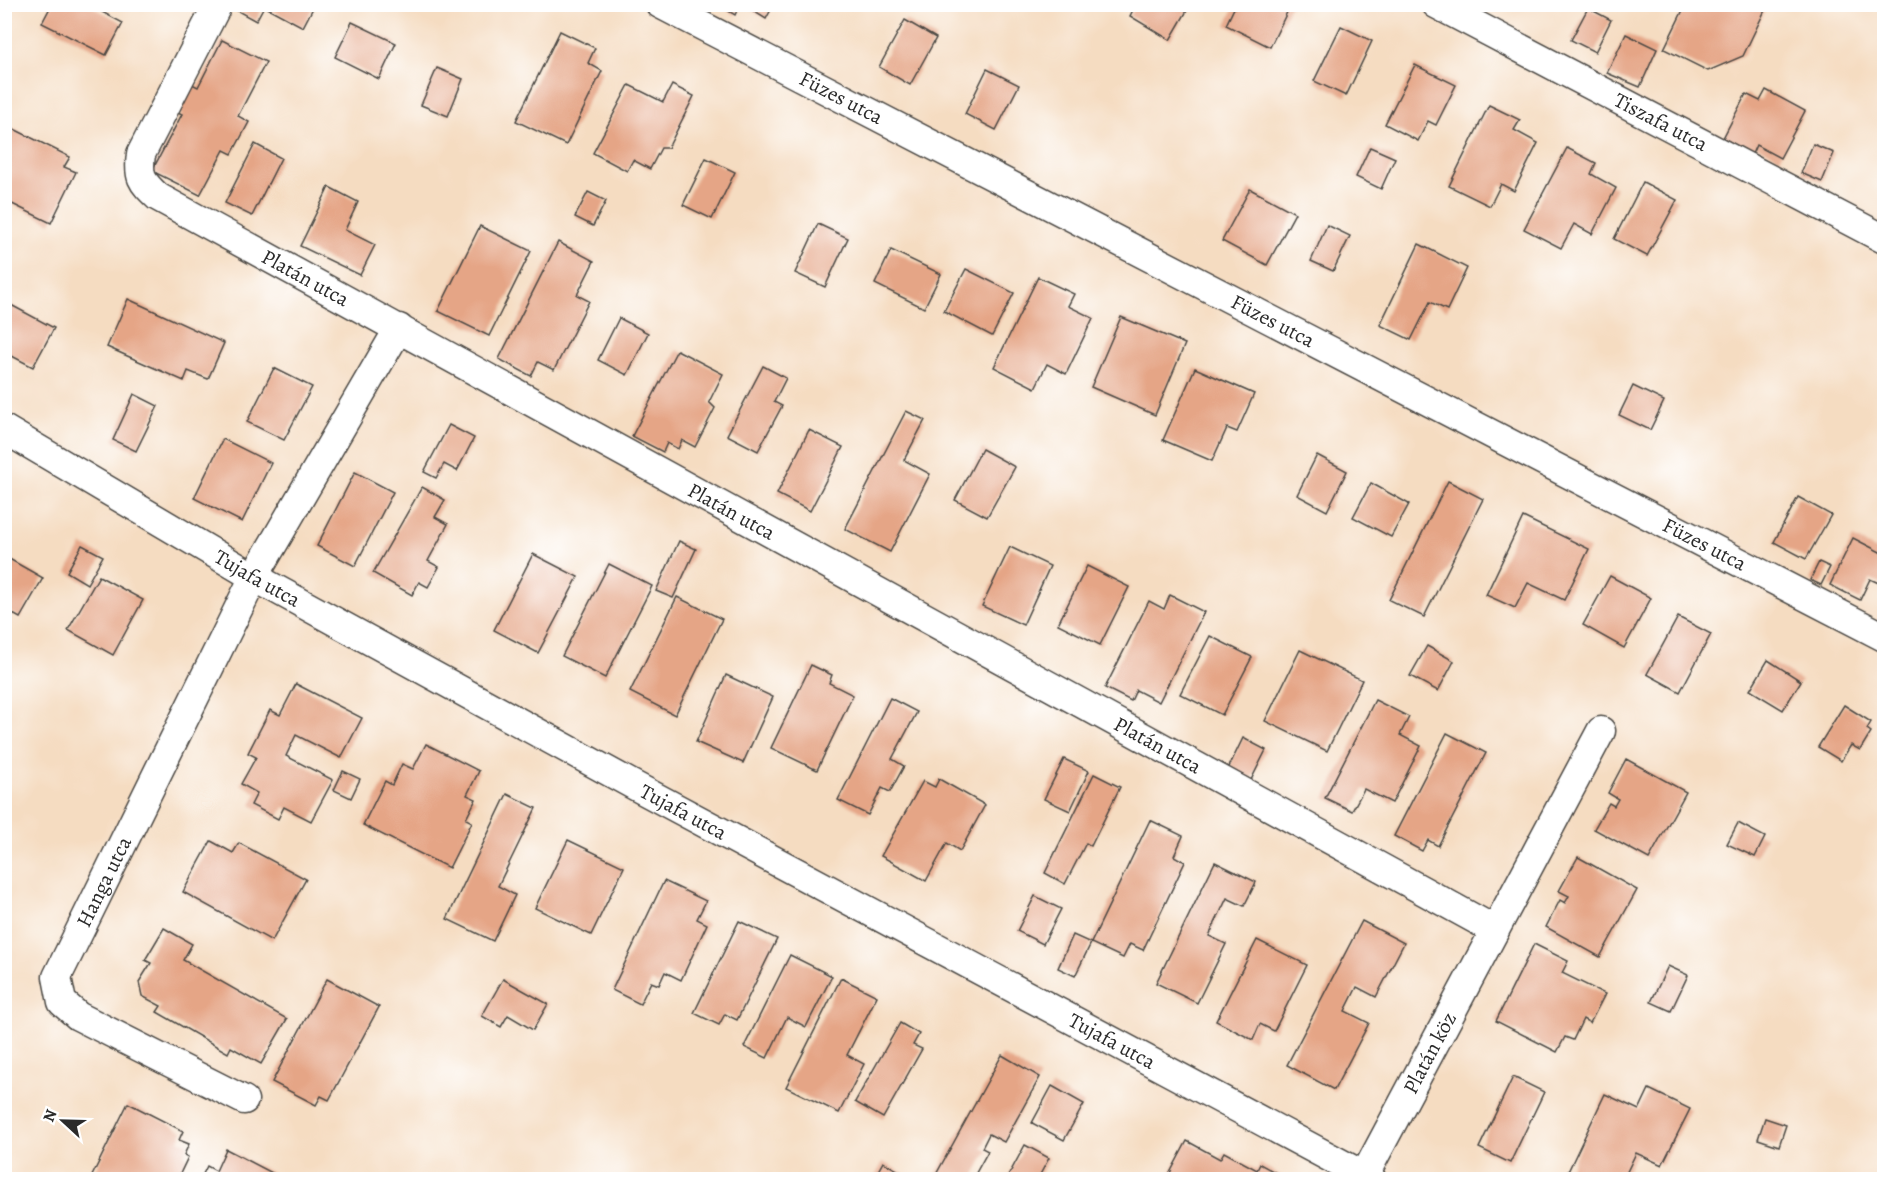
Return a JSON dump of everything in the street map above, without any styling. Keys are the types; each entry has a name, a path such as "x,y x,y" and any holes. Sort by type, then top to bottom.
{"street":[{"name":"Platán utca","path":"218,4 141,154 139,171 143,183 158,197 1495,930"},
{"name":"Füzes utca","path":"660,4 1884,637"},
{"name":"Tiszafa utca","path":"1436,4 1884,239"},
{"name":"Hanga utca","path":"244,1100 78,1016 62,1002 57,977 254,577 399,328"},
{"name":"Tujafa utca","path":"4,429 254,577 637,787 1366,1178"},
{"name":"Platán köz","path":"1366,1178 1601,731"}],"building":[{"path":"52,4 87,4 123,23 106,55 42,23"},
{"path":"236,4 315,4 303,27 264,6 256,21 234,9"},
{"path":"717,4 740,4 735,15"},
{"path":"742,4 774,4 766,19"},
{"path":"1136,4 1191,4 1170,40 1130,16"},
{"path":"1236,4 1291,4 1270,47 1226,25"},
{"path":"1686,4 1768,4 1743,56 1708,71 1664,49"},
{"path":"1588,8 1611,20 1595,52 1571,40"},
{"path":"905,20 936,38 910,85 879,67"},
{"path":"352,22 396,43 379,79 335,57"},
{"path":"1341,26 1372,41 1346,96 1314,81"},
{"path":"560,31 595,48 588,63 602,71 566,145 516,121"},
{"path":"1626,34 1657,49 1640,87 1607,73"},
{"path":"222,40 266,62 238,116 249,122 232,154 224,150 200,195 152,171 182,114 172,109 186,81 198,87"},
{"path":"1415,65 1456,85 1436,125 1428,121 1418,141 1385,124"},
{"path":"437,68 463,79 448,116 421,105"},
{"path":"987,69 1019,85 996,130 965,114"},
{"path":"629,85 663,102 672,85 694,96 668,148 661,148 650,169 633,160 627,171 593,153"},
{"path":"1766,90 1805,111 1780,158 1756,145 1752,154 1723,138 1746,94 1760,101"},
{"path":"1489,105 1520,120 1514,130 1538,143 1514,191 1501,184 1490,206 1449,186"},
{"path":"12,128 70,157 64,167 76,172 51,223 4,200 4,143"},
{"path":"255,144 281,158 252,216 225,203"},
{"path":"1813,144 1834,153 1822,182 1801,173"},
{"path":"1370,147 1395,158 1381,189 1356,177"},
{"path":"1567,148 1596,163 1591,174 1616,188 1592,234 1574,224 1561,248 1524,229"},
{"path":"706,158 735,172 712,219 683,205"},
{"path":"1643,182 1677,200 1647,256 1614,239"},
{"path":"329,187 358,202 345,230 375,245 360,275 300,246"},
{"path":"1250,189 1295,213 1267,265 1222,241"},
{"path":"588,192 606,201 593,226 575,217"},
{"path":"818,224 848,238 825,287 795,273"},
{"path":"1327,225 1350,236 1333,271 1311,261"},
{"path":"480,226 531,251 489,336 438,311"},
{"path":"558,242 594,261 577,295 589,301 554,370 538,362 531,376 499,359"},
{"path":"1419,244 1467,268 1447,310 1430,302 1411,340 1380,325"},
{"path":"891,250 941,274 924,308 875,284"},
{"path":"966,269 1014,293 992,336 944,311"},
{"path":"1038,277 1074,294 1068,306 1093,318 1066,374 1047,364 1035,388 994,367"},
{"path":"128,299 224,343 208,379 188,371 184,381 107,347"},
{"path":"11,305 54,328 33,367 4,352 4,318"},
{"path":"1121,317 1185,344 1155,415 1091,387"},
{"path":"619,318 648,333 627,375 598,360"},
{"path":"677,350 723,374 709,402 715,408 695,447 682,440 678,449 667,443 663,452 632,436"},
{"path":"763,366 786,378 774,402 782,406 758,451 727,435"},
{"path":"274,368 312,387 284,440 247,422"},
{"path":"1195,368 1254,394 1237,432 1227,428 1212,461 1163,440"},
{"path":"1633,386 1664,401 1650,430 1619,415"},
{"path":"134,394 158,406 136,451 113,440"},
{"path":"906,411 925,420 904,460 930,474 890,552 845,529"},
{"path":"449,425 474,438 457,471 444,464 436,478 424,472"},
{"path":"809,430 843,447 810,511 777,494"},
{"path":"223,439 271,463 242,522 194,498"},
{"path":"982,449 1015,467 987,517 955,500"},
{"path":"1317,455 1347,471 1327,511 1297,495"},
{"path":"355,472 393,492 355,566 317,546"},
{"path":"1448,481 1483,499 1424,617 1389,600"},
{"path":"1371,483 1409,504 1391,537 1353,517"},
{"path":"422,487 445,500 435,517 448,524 428,561 439,567 428,587 419,582 412,595 373,573"},
{"path":"1798,497 1831,515 1806,559 1774,542"},
{"path":"1523,517 1589,549 1564,600 1528,583 1515,608 1486,595"},
{"path":"1853,538 1884,554 1883,585 1870,579 1860,600 1830,585"},
{"path":"679,541 696,549 673,598 656,591"},
{"path":"82,545 103,556 87,584 67,572"},
{"path":"1010,547 1050,566 1023,625 982,606"},
{"path":"533,554 578,577 538,653 494,630"},
{"path":"4,556 43,578 20,618 4,609"},
{"path":"1819,562 1830,567 1821,585 1810,580"},
{"path":"609,564 652,586 605,678 562,656"},
{"path":"1087,566 1129,587 1100,645 1058,624"},
{"path":"99,576 143,600 113,655 68,630"},
{"path":"1610,576 1651,598 1624,648 1583,625"},
{"path":"1170,595 1204,612 1159,702 1136,690 1131,701 1105,688 1149,601 1164,609"},
{"path":"677,597 722,619 675,715 630,692"},
{"path":"1678,617 1711,634 1680,692 1647,674"},
{"path":"1210,636 1252,657 1222,715 1180,694"},
{"path":"1427,646 1454,661 1438,691 1410,676"},
{"path":"1300,650 1362,680 1327,751 1265,721"},
{"path":"1768,660 1801,681 1783,710 1750,690"},
{"path":"811,665 832,675 829,683 853,695 817,770 771,748"},
{"path":"726,675 773,697 743,763 696,742"},
{"path":"296,684 362,718 341,758 296,735 286,756 333,780 311,821 284,807 278,819 251,805 257,793 241,784 256,757 248,753 270,710 280,715"},
{"path":"890,698 917,712 892,759 904,766 890,792 882,788 868,815 838,800"},
{"path":"1375,700 1409,717 1400,735 1421,746 1392,803 1364,789 1352,811 1325,798"},
{"path":"1844,705 1871,722 1867,729 1871,732 1860,750 1851,745 1841,761 1818,747"},
{"path":"1447,733 1486,753 1438,846 1428,840 1422,851 1394,836"},
{"path":"1243,738 1266,750 1251,780 1228,769"},
{"path":"426,744 479,771 467,795 476,799 466,819 472,822 449,868 363,825 385,781 392,785 402,764 413,769"},
{"path":"1064,759 1089,771 1070,811 1044,799"},
{"path":"1626,759 1686,792 1649,859 1594,829 1609,803 1614,806 1618,799 1608,793"},
{"path":"343,771 360,779 351,798 334,790"},
{"path":"1094,774 1120,787 1091,846 1086,843 1065,884 1045,873"},
{"path":"939,779 985,805 960,851 947,843 926,881 881,856 923,781 935,787"},
{"path":"507,794 536,808 498,886 515,895 493,941 447,919"},
{"path":"1150,820 1183,836 1174,856 1185,862 1143,950 1130,944 1123,958 1091,943"},
{"path":"1738,823 1765,837 1755,857 1727,844"},
{"path":"568,840 624,867 591,935 535,908"},
{"path":"211,841 233,853 239,843 306,879 272,941 183,892"},
{"path":"1578,857 1637,890 1600,957 1546,927 1560,900 1565,903 1569,896 1559,891"},
{"path":"1215,862 1256,882 1244,906 1227,898 1209,936 1226,944 1197,1003 1156,983"},
{"path":"664,881 706,901 697,919 707,924 681,980 665,972 659,985 651,982 640,1004 612,990"},
{"path":"1035,896 1061,909 1043,944 1017,931"},
{"path":"739,921 777,939 737,1020 725,1014 719,1025 694,1013"},
{"path":"1362,921 1404,943 1376,997 1357,987 1345,1011 1369,1023 1334,1090 1287,1065"},
{"path":"164,928 192,944 183,960 287,1019 261,1064 231,1047 228,1053 157,1012 161,1006 142,996 139,982 151,963 145,960"},
{"path":"1073,935 1091,943 1075,976 1058,968"},
{"path":"1257,940 1307,965 1274,1031 1260,1024 1253,1040 1216,1021"},
{"path":"1534,944 1568,961 1562,973 1605,994 1590,1023 1583,1019 1573,1040 1565,1037 1557,1052 1496,1021"},
{"path":"790,955 832,976 806,1027 787,1017 767,1058 744,1047"},
{"path":"1668,966 1688,975 1671,1011 1651,1002"},
{"path":"841,978 877,996 847,1055 864,1064 839,1113 786,1087"},
{"path":"327,979 379,1007 329,1100 321,1096 316,1105 272,1082"},
{"path":"503,979 548,1004 533,1030 508,1015 501,1027 482,1016"},
{"path":"900,1023 919,1034 913,1045 922,1049 883,1118 855,1102"},
{"path":"1002,1055 1040,1077 1004,1142 989,1134 982,1148 988,1151 972,1180 933,1180"},
{"path":"1513,1077 1544,1092 1510,1163 1479,1148"},
{"path":"1052,1086 1084,1104 1064,1140 1032,1123"},
{"path":"1649,1089 1690,1109 1662,1165 1636,1153 1623,1180 1564,1180 1605,1094 1639,1110"},
{"path":"128,1103 183,1131 179,1140 189,1144 184,1155 188,1157 177,1180 90,1180"},
{"path":"1765,1118 1786,1125 1779,1146 1758,1139"},
{"path":"1187,1141 1220,1159 1224,1152 1257,1170 1260,1164 1289,1180 1182,1180 1170,1173"},
{"path":"1025,1145 1049,1158 1037,1180 1006,1180"},
{"path":"226,1149 280,1177 278,1180 200,1180 207,1166 216,1171"},
{"path":"883,1162 915,1180 873,1180"}]}
